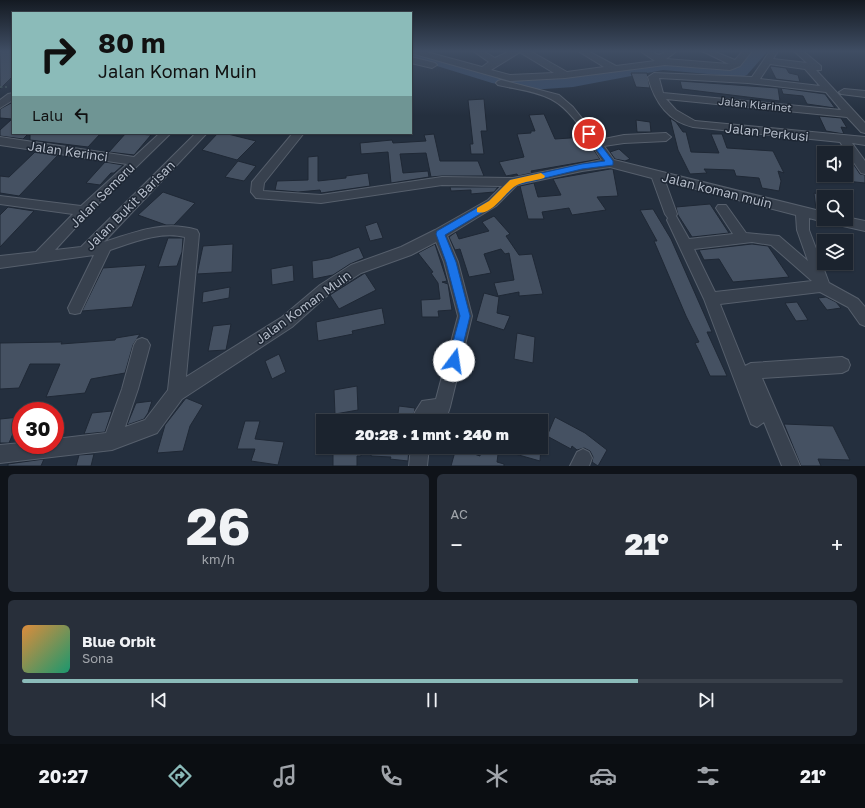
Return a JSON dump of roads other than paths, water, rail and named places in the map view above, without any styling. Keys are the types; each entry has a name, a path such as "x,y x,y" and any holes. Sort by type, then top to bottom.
{"street":[{"path":"478,73 548,86 565,75 580,73"},
{"path":"298,134 258,182 256,188 260,195 321,199 442,181 513,182 582,167 610,163 548,86 490,73"},
{"path":"561,73 565,75"},
{"path":"752,81 761,73"},
{"path":"813,73 865,130"},
{"path":"822,73 844,92 865,116"},
{"path":"658,95 653,78 657,75 752,81 830,90"},
{"path":"844,92 865,94"},
{"path":"0,105 11,95"},
{"name":"Jalan Klarinet","path":"658,95 851,114"},
{"name":"Jalan Perkusi","path":"658,95 676,116 693,124 865,141"},
{"name":"Jalan Semeru","path":"39,258 84,212 165,134"},
{"name":"Jalan Bukit Barisan","path":"0,262 84,252 201,134"},
{"path":"596,144 624,139 666,137"},
{"path":"844,140 865,170"},
{"name":"Jalan Kerinci","path":"0,141 136,161"},
{"name":"Jalan koman muin","path":"610,163 817,215"},
{"path":"657,175 684,245 711,299 757,418"},
{"name":"Jalan Koman Muin","path":"176,393 287,322 325,289 356,269 406,251 440,234 492,203 513,182"},
{"path":"0,200 84,212"},
{"path":"722,208 743,238"},
{"path":"802,211 803,230 821,284"},
{"path":"853,223 865,226"},
{"path":"0,454 112,441 151,427 176,393 192,234 181,230 150,232 105,247 84,252"},
{"path":"424,414 428,408 442,407 465,316 451,262 440,234"},
{"path":"684,245 757,237 774,240 821,284 853,303 865,319"},
{"path":"75,308 105,247"},
{"path":"711,299 821,284"},
{"path":"112,441 128,396 142,345"},
{"path":"791,466 751,372 842,365"},
{"path":"418,466 419,454"}],"waterway":[{"path":"474,73 497,80 531,85 573,82 625,73"}]}
